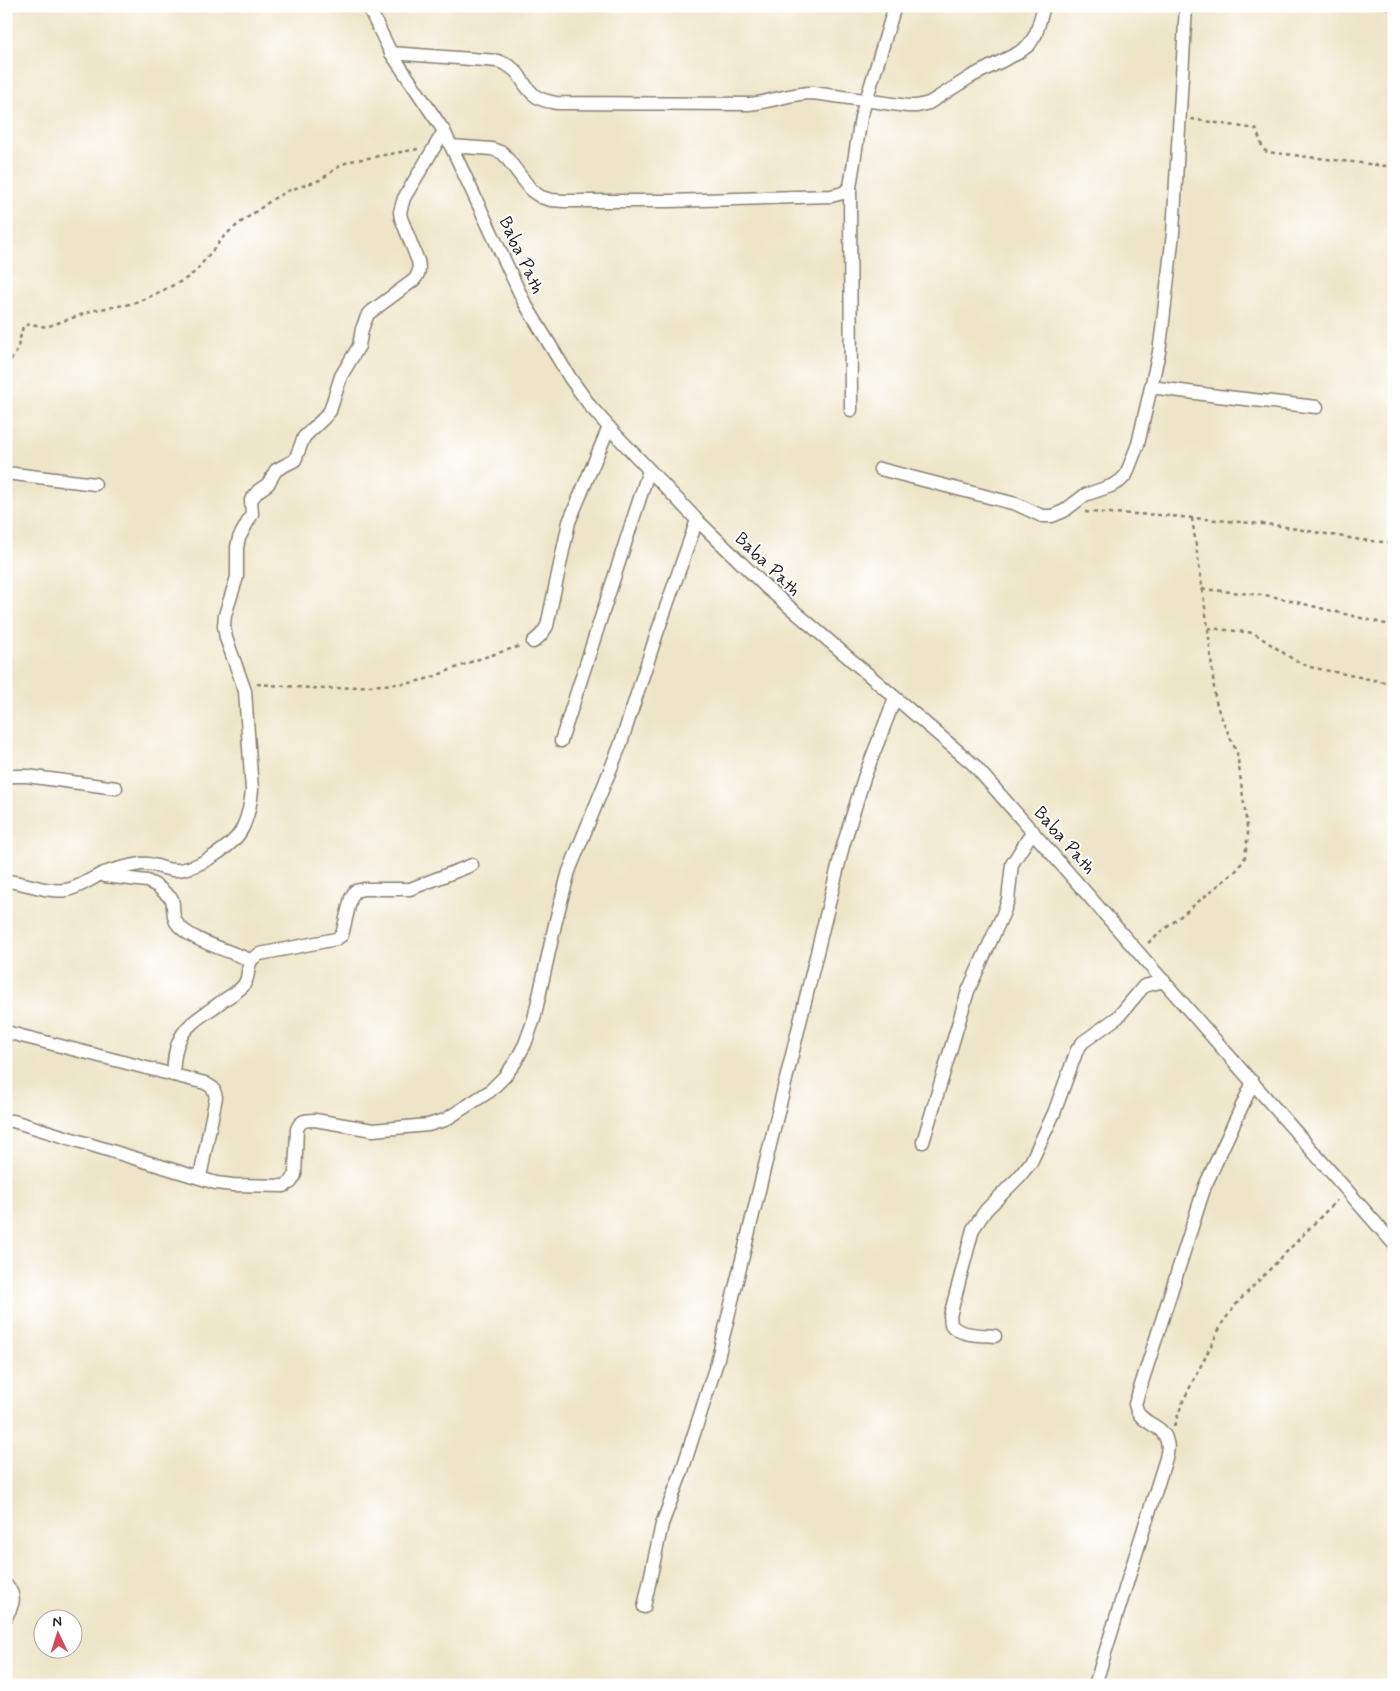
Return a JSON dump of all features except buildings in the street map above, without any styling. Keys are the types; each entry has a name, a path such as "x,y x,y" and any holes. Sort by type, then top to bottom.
{"street":[{"name":"Baba Path","path":"368,6 391,53 444,131 524,302 570,378 591,407 697,520 784,604 974,765 1394,1244"},
{"path":"851,410 850,186 861,117 895,6"},
{"path":"391,53 498,61 509,65 518,72 533,94 542,100 556,103 749,104 799,93 813,93 917,106 929,103 972,76 1018,53 1029,45 1036,34 1044,6"},
{"path":"880,469 1016,504 1042,516 1052,516 1064,511 1085,496 1111,486 1126,475 1138,444 1162,330 1172,243 1186,6"},
{"path":"6,881 53,891 77,888 117,869 144,864 170,870 180,870 209,859 234,840 240,833 251,800 252,790 245,691 226,638 224,626 225,614 237,577 237,547 239,538 252,514 251,500 258,491 268,484 276,470 296,460 307,432 327,415 341,376 359,346 362,329 368,314 418,275 420,269 418,262 400,212 404,198 444,131"},
{"path":"451,146 492,149 502,153 532,191 541,197 564,201 669,201 831,196 843,193 850,186"},
{"path":"1151,387 1318,406"},
{"path":"533,642 547,626 569,522 608,427"},
{"path":"561,741 649,470"},
{"path":"6,473 95,484"},
{"path":"6,1121 13,1121 200,1177 233,1185 284,1186 291,1182 295,1176 297,1129 300,1122 315,1120 373,1130 428,1125 445,1120 490,1091 511,1069 525,1044 534,1019 569,871 620,746 697,520"},
{"path":"644,1607 662,1524 682,1471 717,1362 843,846 864,778 895,698"},
{"path":"6,776 27,776 116,788"},
{"path":"923,1142 968,991 1008,900 1012,864 1033,831"},
{"path":"173,1075 179,1039 195,1021 243,986 250,960 260,954 336,939 342,935 350,898 355,891 364,889 410,889 472,865"},
{"path":"100,876 151,882 172,899 176,921 182,928 199,939 250,960"},
{"path":"995,1336 965,1333 957,1330 951,1324 950,1316 973,1229 986,1210 1019,1177 1031,1162 1054,1113 1077,1050 1083,1042 1118,1017 1144,986 1164,981"},
{"path":"6,1032 173,1075 214,1088 216,1097 200,1177"},
{"path":"1095,1685 1166,1458 1168,1442 1160,1429 1143,1420 1137,1413 1135,1404 1205,1186 1253,1082"},
{"path":"6,1585 14,1596 12,1607 6,1617"}],"path":[{"path":"1378,6 1394,11"},
{"path":"1180,118 1251,127 1256,129 1263,149 1267,152 1394,167"},
{"path":"6,367 16,351 23,326 31,324 46,327 89,312 130,304 147,298 184,280 195,272 225,235 290,190 320,180 351,160 435,146"},
{"path":"1064,511 1159,515 1274,525 1361,540 1394,543"},
{"path":"1138,951 1238,869 1245,856 1248,834 1237,753 1215,698 1208,628 1192,518"},
{"path":"1202,589 1271,596 1394,626"},
{"path":"1208,628 1254,633 1294,660 1310,668 1394,684"},
{"path":"243,683 326,689 410,683 430,678 476,660 533,642"},
{"path":"1168,1442 1183,1401 1223,1322 1238,1302 1347,1190"}]}
